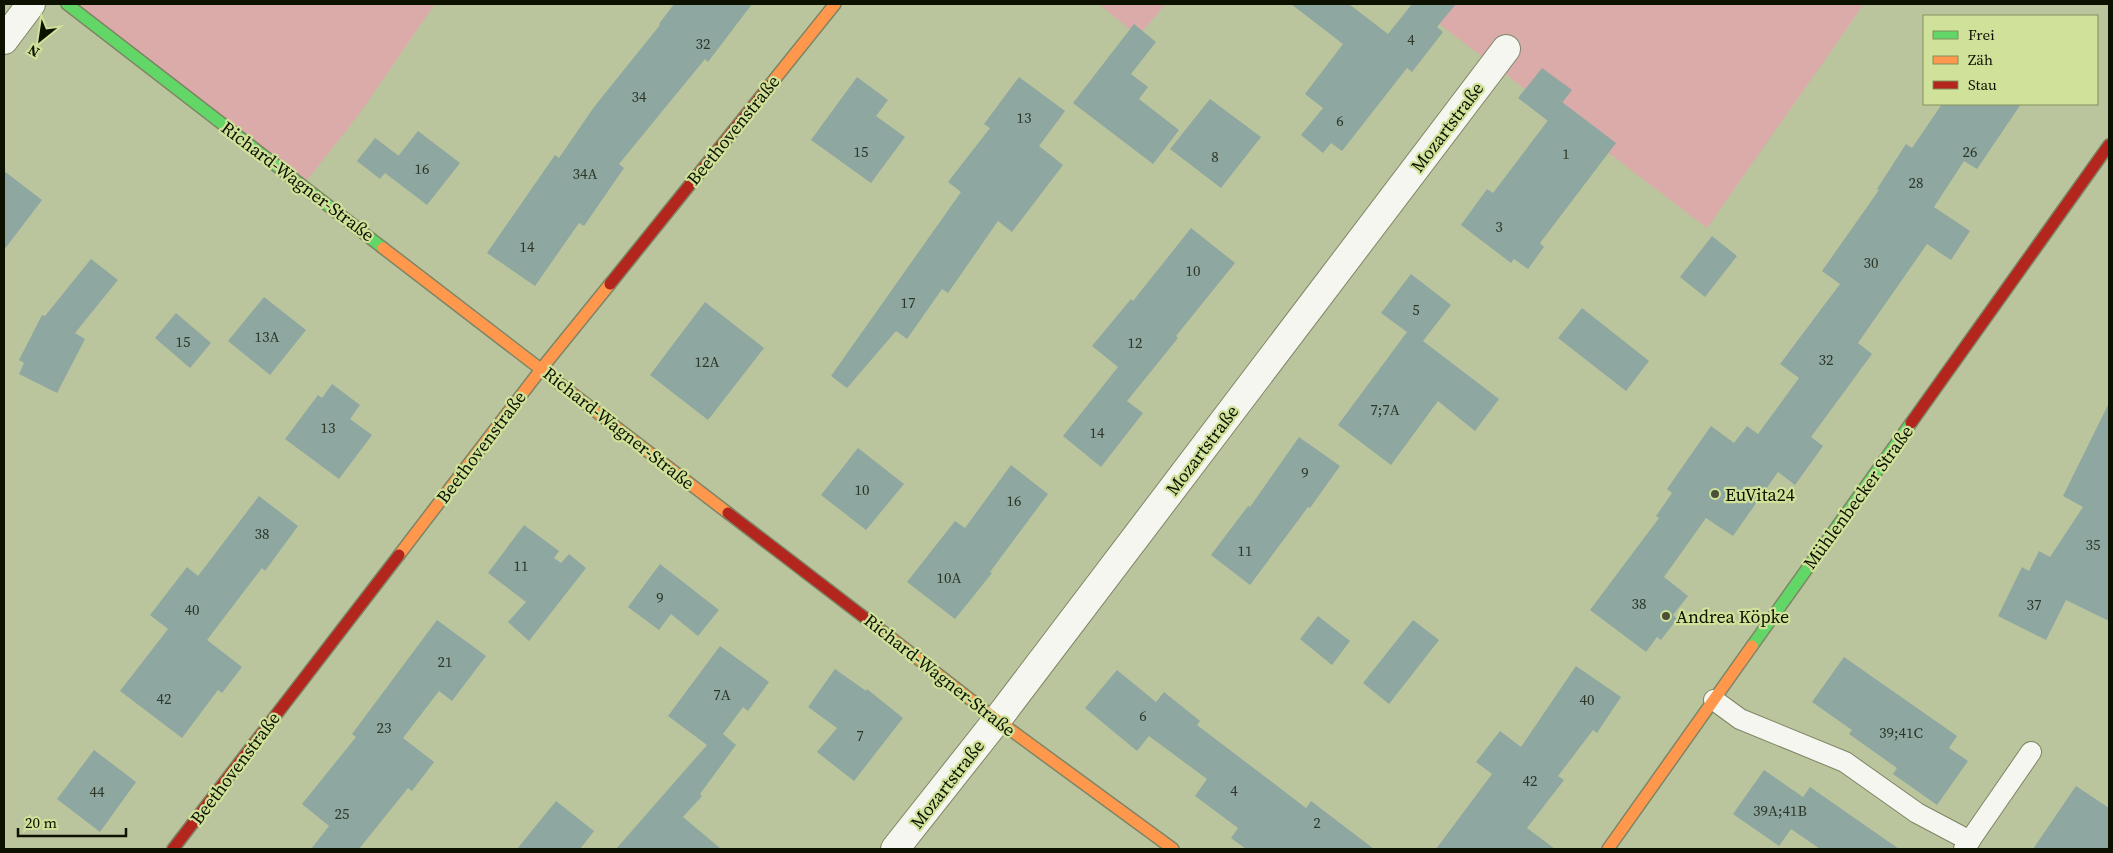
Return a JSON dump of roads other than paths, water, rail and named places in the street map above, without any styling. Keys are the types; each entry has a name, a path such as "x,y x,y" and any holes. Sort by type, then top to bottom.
{"street":[{"path":"4,40 31,4"},
{"name":"Richard-Wagner-Straße","path":"67,4 997,720 1173,849"},
{"name":"Beethovenstraße","path":"174,849 542,368 835,4"},
{"name":"Mozartstraße","path":"895,849 997,720 1506,49"},
{"name":"Mühlenbecker Straße","path":"1608,849 2109,145"}],"lane":[{"path":"1714,700 1740,719 1845,762 1917,813 1967,845 2031,752"}],"place":[{"name":"EuVita24","path":"1715,494"},
{"name":"Andrea Köpke","path":"1666,616"}]}
